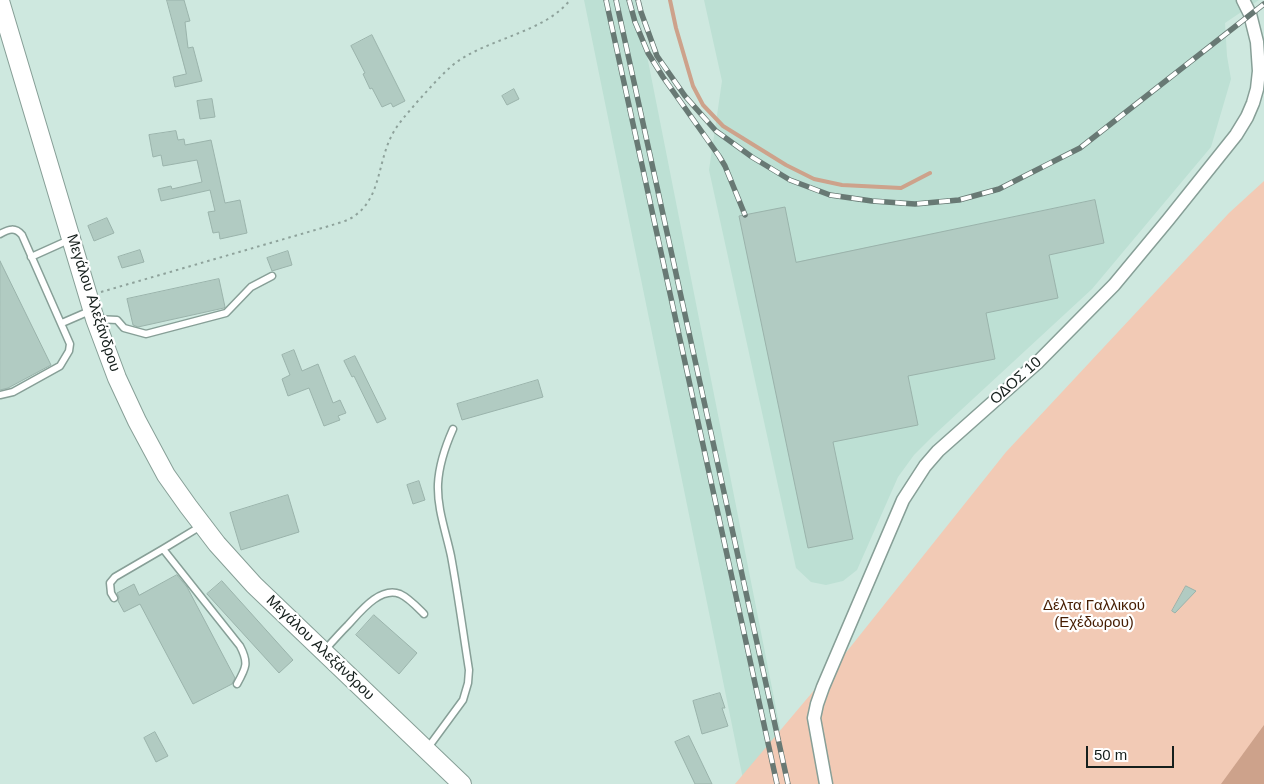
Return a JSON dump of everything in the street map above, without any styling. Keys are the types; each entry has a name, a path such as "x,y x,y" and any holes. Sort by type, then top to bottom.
{"street":[{"name":"Μεγάλου Αλεξάνδρου","path":"0,0 92,308 114,370 137,421 166,475 217,544 254,585 462,784"},
{"name":"ΟΔΟΣ 10","path":"826,784 814,718 817,704 903,500 925,466 938,451 1037,363 1114,285 1236,135 1253,103 1259,71 1257,42 1246,2"}],"lane":[{"path":"0,234 10,229 15,229 22,235 70,344 69,351 60,366 12,392 0,395"},
{"path":"31,257 72,239"},
{"path":"62,323 92,308 117,320 124,328 146,334 226,313 251,287 272,276"},
{"path":"427,750 463,700 468,683 468,670 456,586 438,498 440,462 453,429"},
{"path":"114,598 110,583 115,576 202,525"},
{"path":"163,549 240,646 245,655 246,663 237,684"},
{"path":"324,652 368,603 380,596 392,592 400,594 413,602 424,614"}],"path":[{"path":"92,308 344,221 356,215 366,205 374,191 379,169 391,137 408,113 440,77 470,54 545,21 558,13 570,0"}],"shaded area":[{"path":"584,0 636,0 791,784 744,784"},
{"path":"704,0 1259,0 1225,23 1227,56 1231,79 1211,147 1092,289 914,455 898,477 857,570 843,581 826,585 811,582 796,568 709,170 722,81"},
{"path":"1264,725 1264,784 1221,784"}],"green space":[{"name":"Δέλτα Γαλλικού (Εχέδωρου)","path":"1264,181 1264,784 735,784 848,650 1006,452 1229,213"}],"building":[{"path":"167,0 184,0 190,21 185,22 188,48 193,47 202,81 175,87 173,77 186,74"},
{"path":"372,35 405,101 393,107 391,103 382,107 372,88 370,89 363,74 365,73 351,46"},
{"path":"514,89 519,99 507,105 502,96"},
{"path":"212,99 215,117 200,119 197,101"},
{"path":"176,131 178,140 184,139 185,145 211,140 225,203 240,200 247,233 220,239 219,232 213,233 208,212 215,211 210,190 161,201 158,189 171,186 172,189 202,182 197,160 163,166 161,155 153,157 149,135"},
{"path":"1095,200 1104,243 1049,255 1058,298 986,313 995,359 908,376 918,425 833,442 853,539 808,548 739,216 785,207 796,262"},
{"path":"107,218 114,233 94,241 88,226"},
{"path":"140,250 144,262 122,268 118,257"},
{"path":"288,251 292,265 272,271 267,258"},
{"path":"0,261 51,365 8,388 0,390"},
{"path":"219,279 224,308 138,327 133,325 127,299"},
{"path":"294,350 302,371 318,364 333,403 340,400 346,413 338,416 340,420 324,426 309,388 288,396 282,379 290,375 282,355"},
{"path":"355,356 386,419 377,423 354,376 352,377 344,361"},
{"path":"538,380 543,397 462,420 457,404"},
{"path":"419,481 425,500 413,504 407,485"},
{"path":"288,495 299,532 241,550 230,513"},
{"path":"177,575 187,587 235,678 232,684 193,704 140,604 124,612 118,601 117,593 134,584 139,595"},
{"path":"222,581 293,660 279,673 207,594"},
{"path":"1186,586 1196,591 1175,613 1172,611"},
{"path":"374,615 417,653 399,674 356,635"},
{"path":"720,693 725,708 722,708 728,726 702,734 693,701"},
{"path":"155,732 168,756 156,762 144,738"},
{"path":"689,736 712,784 695,784 675,742"}],"waterway":[{"path":"670,0 693,86 703,105 723,126 786,165 814,179 842,185 901,188 930,173"}],"railway":[{"path":"606,0 777,784"},
{"path":"616,0 788,784"},
{"path":"629,0 635,22 648,53 725,166 745,215"},
{"path":"638,0 657,56 685,96 716,131 752,157 790,180 830,195 872,201 915,204 959,200 999,189 1080,148 1264,4"}]}
